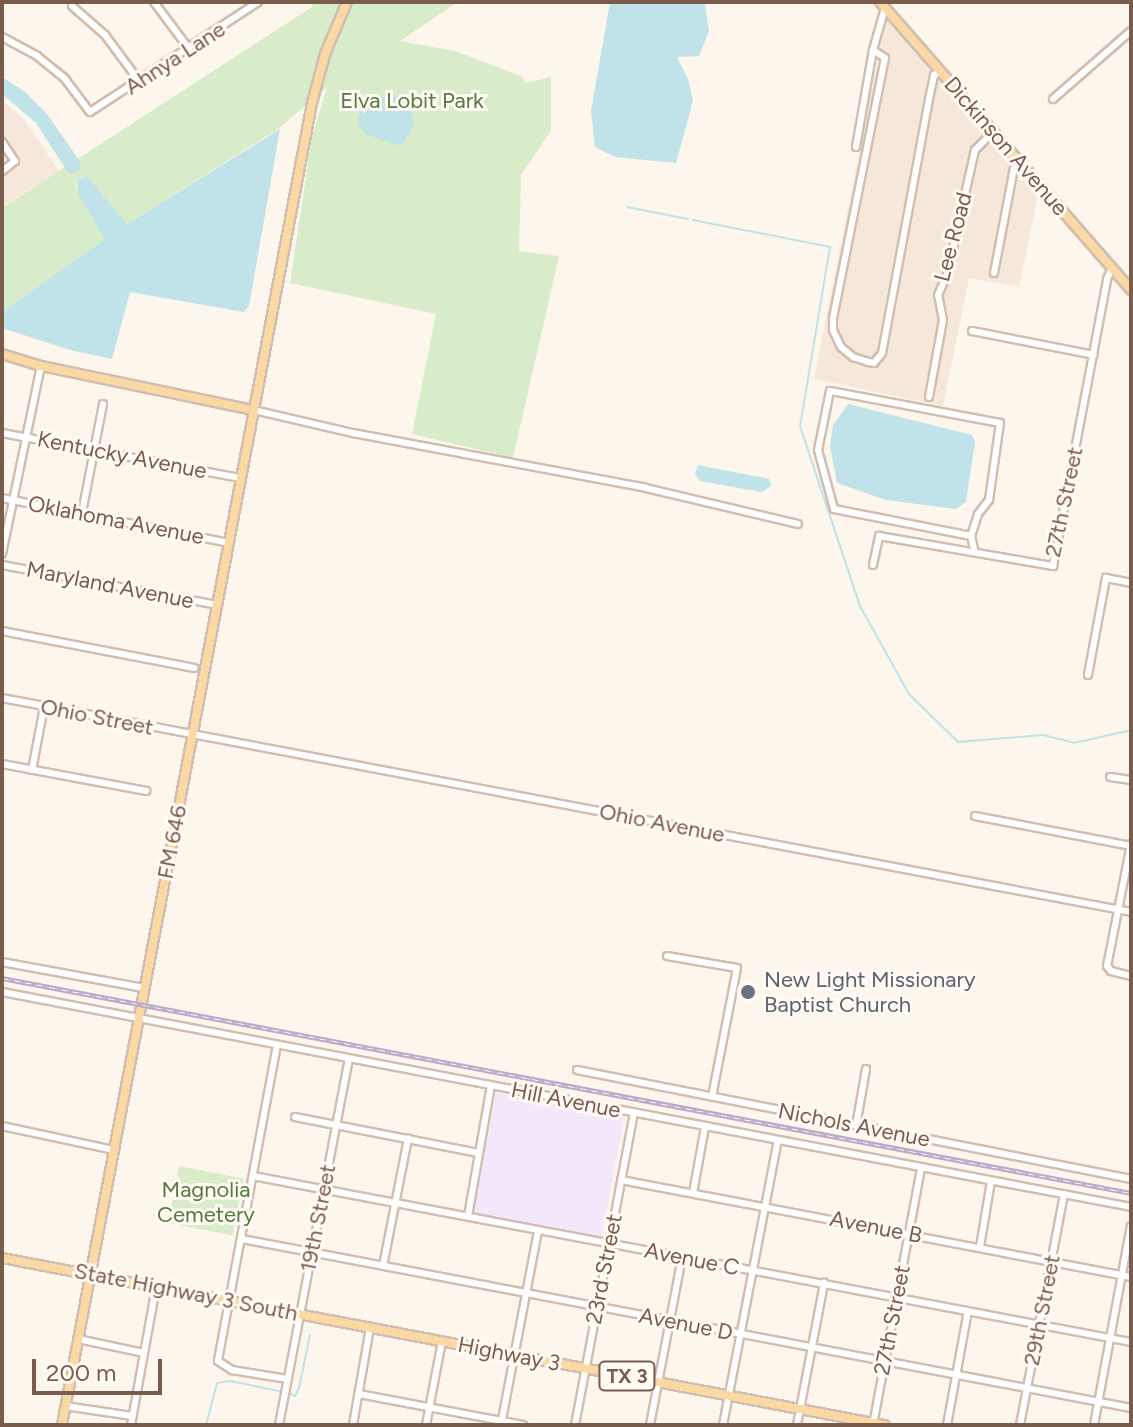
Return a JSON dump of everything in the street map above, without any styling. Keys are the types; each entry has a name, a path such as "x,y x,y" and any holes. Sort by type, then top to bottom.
{"main road":[{"name":"FM 646","path":"62,1425 312,103 325,54 347,2"},
{"name":"Dickinson Avenue","path":"883,5 1131,289"},
{"path":"2,354 41,366 254,410"},
{"name":"State Highway 3 South","path":"2,1258 370,1328"},
{"name":"Highway 3","path":"370,1328 884,1425"}],"street":[{"path":"154,2 189,49"},
{"name":"Ahnya Lane","path":"3,40 37,56 65,79 90,112 258,2"},
{"path":"856,147 883,5"},
{"path":"72,6 105,35 139,81"},
{"path":"1053,99 1131,31"},
{"path":"873,50 885,58 833,319 837,342 853,357 868,362 874,363 882,353 933,78 941,71"},
{"name":"Lee Road","path":"929,397 943,320 938,301 940,286 947,275 975,150 993,132"},
{"path":"2,142 15,161 2,171"},
{"path":"994,273 1016,158"},
{"name":"27th Street","path":"873,565 879,536 1053,566 1112,268"},
{"path":"972,331 1094,355"},
{"path":"2,554 41,366"},
{"path":"971,536 834,509 818,450 830,391 1000,423 989,500 978,514 971,536 975,553"},
{"path":"82,513 103,404"},
{"path":"254,410 353,433 646,488 798,524"},
{"name":"Kentucky Avenue","path":"2,433 241,478"},
{"name":"Oklahoma Avenue","path":"2,498 229,543"},
{"name":"Maryland Avenue","path":"2,565 218,605"},
{"path":"1088,675 1106,578 1131,583"},
{"path":"2,631 194,668"},
{"name":"Ohio Street","path":"2,698 193,735"},
{"path":"32,770 44,707"},
{"name":"Ohio Avenue","path":"193,735 1131,912"},
{"path":"2,764 146,791"},
{"path":"1110,777 1131,780"},
{"path":"975,816 1131,844 1107,966 1115,972 1131,976"},
{"path":"667,956 737,968 712,1097"},
{"path":"2,962 144,988"},
{"name":"Hill Avenue","path":"2,992 1131,1207"},
{"path":"277,1045 269,1111 253,1176 218,1356 221,1366 287,1379"},
{"name":"19th Street","path":"279,1425 349,1059"},
{"path":"856,1126 866,1069"},
{"name":"Nichols Avenue","path":"577,1070 1131,1179"},
{"path":"468,1216 491,1086"},
{"name":"23rd Street","path":"575,1425 634,1113"},
{"path":"295,1117 478,1153"},
{"path":"2,1126 114,1150"},
{"path":"693,1193 705,1127"},
{"path":"383,1266 408,1138"},
{"path":"723,1425 778,1140"},
{"name":"27th Street","path":"873,1424 921,1168"},
{"name":"Avenue C","path":"253,1176 1131,1342"},
{"name":"Avenue B","path":"621,1180 1131,1277"},
{"path":"980,1247 991,1181"},
{"name":"29th Street","path":"1020,1425 1064,1194"},
{"path":"1094,1425 1131,1226"},
{"path":"501,1423 538,1231"},
{"name":"Avenue D","path":"242,1239 1131,1408"},
{"path":"650,1425 682,1257"},
{"path":"797,1425 824,1283"},
{"path":"131,1425 156,1287"},
{"path":"947,1425 968,1311"},
{"path":"353,1425 370,1328"},
{"path":"78,1339 144,1353"},
{"path":"426,1425 442,1341"},
{"path":"359,1394 523,1425"},
{"path":"65,1406 132,1416"}],"shaded area":[{"path":"886,18 1038,195 1019,287 969,278 943,406 814,379"},
{"path":"2,101 23,118 59,171 2,207"},
{"path":"496,1093 625,1118 601,1238 473,1213"}],"green space":[{"name":"Elva Lobit Park","path":"313,2 458,2 400,41 455,51 523,77 525,83 551,77 551,131 521,175 519,251 559,256 513,458 412,434 436,314 290,283 312,137 327,87 278,129 127,224 95,186 82,177 75,186 105,239 2,312 2,208 312,7"},
{"name":"Magnolia Cemetery","path":"179,1166 244,1179 233,1236 168,1223"}],"water":[{"path":"610,2 704,2 709,31 699,56 677,57 688,79 693,101 676,163 615,157 595,147 591,111"},
{"path":"2,77 25,92 47,114 81,163 79,169 72,174 67,171 36,123 2,94"},
{"path":"397,96 409,104 414,125 402,145 367,135 359,126 358,119 363,105 370,99"},
{"path":"280,129 249,306 244,312 130,292 112,359 70,350 2,328 2,312 105,239 78,194 77,180 87,176 127,224"},
{"path":"848,404 972,435 975,442 966,502 956,509 886,500 837,483 830,446 833,425"},
{"path":"698,465 769,479 771,486 762,492 700,481 695,474"}],"waterway":[{"path":"627,207 688,219"},
{"path":"693,220 830,247 800,426 860,606 909,694 958,742 1043,735 1074,743 1131,730"},
{"path":"291,1394 295,1396 299,1388 310,1335"},
{"path":"206,1425 217,1383 230,1381 279,1391"}],"railway":[{"path":"2,978 1131,1193"}],"place":[{"name":"New Light Missionary Baptist Church","path":"748,992"}]}
